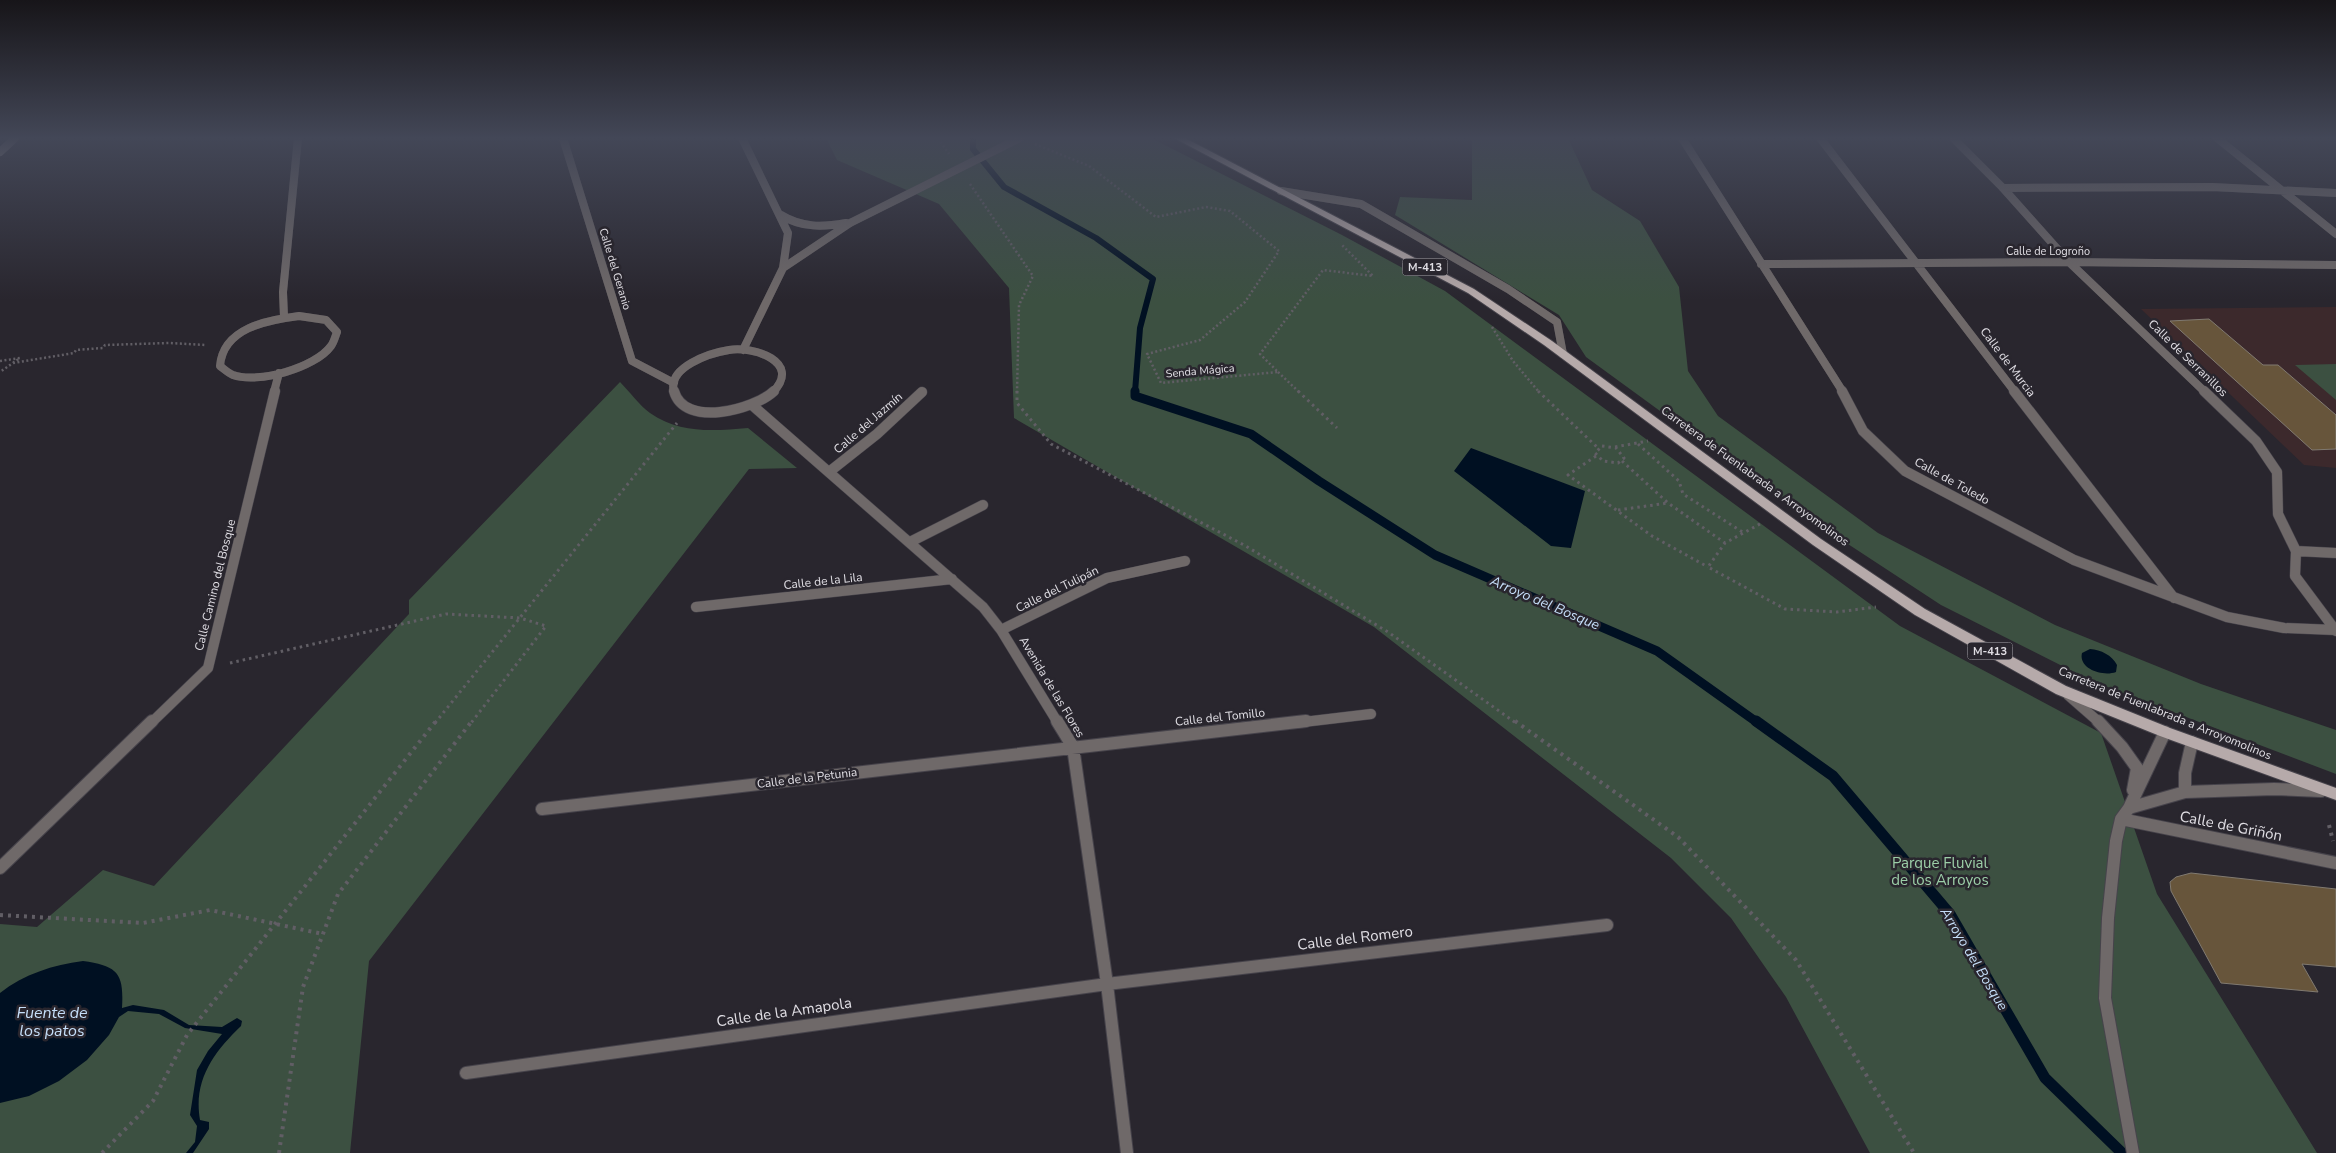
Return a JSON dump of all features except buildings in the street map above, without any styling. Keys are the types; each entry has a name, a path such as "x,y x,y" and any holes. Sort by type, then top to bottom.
{"main road":[{"name":"Carretera de Fuenlabrada a Arroyomolinos","path":"1283,192 1471,291 1564,354 1817,542 1920,612 2061,690 2165,732 2331,793"}],"street":[{"path":"284,317 283,292 293,192"},
{"name":"Calle del Geranio","path":"579,192 632,361 674,383"},
{"path":"743,350 783,268 788,233 768,192"},
{"path":"783,268 850,223 912,192"},
{"path":"1286,192 1360,204 1445,252 1508,289 1557,322 1564,354"},
{"name":"Calle de Toledo","path":"1716,192 1845,396 1863,431 1905,470 1951,497 2074,560 2177,600 2228,616 2284,628 2336,630"},
{"name":"Calle de Murcia","path":"1861,192 2147,566 2177,600"},
{"name":"Calle de Serranillos","path":"2006,192 2069,262 2256,441 2277,472 2278,514 2296,551 2295,576 2336,630"},
{"path":"2283,192 2336,234"},
{"path":"2319,192 2336,193"},
{"path":"779,214 791,222 802,225 827,226 850,223"},
{"name":"Calle de Logroño","path":"1761,264 2069,262 2336,265"},
{"path":"284,317 322,318 333,324 337,332 330,346 318,357 279,374 247,377 233,375 220,366 218,357 224,346 251,328 284,317"},
{"path":"743,350 762,353 773,358 781,369 782,378 774,391 752,405 724,412 703,412 681,404 674,394 674,383 681,371 695,361 710,354 743,350"},
{"name":"Calle Camino del Bosque","path":"0,868 208,668 279,374"},
{"name":"Calle del Jazmín","path":"829,472 856,453 892,422 922,392"},
{"name":"Avenida de las Flores","path":"752,405 983,607 1001,630 1072,747 1107,984 1127,1153"},
{"path":"910,542 982,506"},
{"path":"2296,551 2336,553"},
{"name":"Calle del Tulipán","path":"1001,630 1107,578 1184,561"},
{"name":"Calle de la Lila","path":"696,608 952,579"},
{"path":"2061,690 2097,718 2123,745 2137,768 2129,808"},
{"name":"Calle del Tomillo","path":"1072,747 1371,714"},
{"path":"2133,1153 2105,998 2108,918 2116,842 2121,819 2129,808 2165,732"},
{"path":"2185,792 2185,773 2192,742"},
{"name":"Calle de la Petunia","path":"542,809 1072,747"},
{"path":"2129,808 2185,792 2274,789 2331,793"},
{"name":"Calle de Griñón","path":"2121,819 2336,863"},
{"name":"Calle del Romero","path":"1107,984 1606,925"},
{"name":"Calle de la Amapola","path":"466,1072 1107,984"}],"path":[{"path":"975,192 1033,276 1020,305 1017,403 1052,444 1244,545 1388,632 1678,836 1796,960 1914,1153"},
{"name":"Senda Mágica","path":"1123,192 1156,217 1206,207 1230,211 1279,251 1245,302 1200,340 1147,354 1161,383 1278,372"},
{"path":"1337,428 1260,354 1323,270 1373,276 1335,237 1344,224"},
{"path":"1488,321 1501,346 1534,386 1573,426 1598,448"},
{"path":"13,363 36,362 51,355 74,353 76,350 103,348 105,345 169,343 224,346"},
{"path":"0,362 20,358 0,372"},
{"path":"102,1153 153,1101 187,1035 668,431 692,408"},
{"path":"1598,448 1638,444 1649,440"},
{"path":"1638,444 1679,481 1684,494 1744,532"},
{"path":"1616,447 1622,452 1624,458 1622,461"},
{"path":"1596,456 1598,448"},
{"path":"1596,456 1608,463 1622,461"},
{"path":"1596,456 1568,475 1652,536 1784,609 1837,612 1877,607"},
{"path":"1622,461 1668,503 1724,543"},
{"path":"1618,510 1631,506 1648,507 1668,503"},
{"path":"1708,567 1724,543 1778,513"},
{"path":"208,668 446,614 520,618 546,626 338,894 302,987 279,1153"},
{"path":"2329,825 2336,827"},
{"path":"0,915 143,923 210,910 323,934"}],"shaded area":[{"path":"2336,307 2336,468 2304,465 2141,309"}],"green space":[{"name":"Parque Fluvial de los Arroyos","path":"911,192 1257,192 1445,291 1900,626 2101,733 2157,894 2317,1153 1870,1153 1786,997 1731,918 1671,858 1374,627 1014,418 1009,288 939,204"},
{"path":"1472,192 1595,192 1640,221 1679,287 1688,371 1718,416 1878,533 2055,625 2201,684 2336,730 2336,774 2094,682 1941,605 1793,508 1586,357 1559,315 1395,215 1400,197 1472,200"},
{"path":"2336,364 2336,400 2295,365"},
{"path":"620,382 646,410 662,420 673,425 697,430 748,428 797,468 749,469 369,961 350,1153 0,1153 0,924 37,927 103,870 154,886 409,614 409,600"}],"water":[{"path":"1471,448 1585,491 1571,548 1551,546 1454,471"},
{"path":"2090,649 2102,652 2112,658 2117,665 2116,672 2098,672 2088,667 2082,659 2082,653"},
{"name":"Fuente de los patos","path":"83,961 104,966 116,973 122,987 122,1008 133,1005 164,1010 189,1025 222,1027 237,1018 242,1021 241,1026 214,1057 203,1080 200,1092 200,1120 209,1122 209,1129 193,1153 186,1153 195,1142 197,1126 190,1115 197,1070 208,1051 222,1034 185,1028 159,1014 128,1011 119,1017 109,1035 87,1060 59,1081 29,1096 0,1103 0,993 9,986 39,971"}],"waterway":[{"name":"Arroyo del Bosque","path":"1013,192 1096,238 1153,279 1140,328 1135,392"},
{"name":"Arroyo del Bosque","path":"1135,392 1135,396 1251,434 1319,481 1435,555 1657,651 1758,723"},
{"name":"Arroyo del Bosque","path":"1756,721 1833,776 1950,914 2045,1078 2122,1153"}]}
